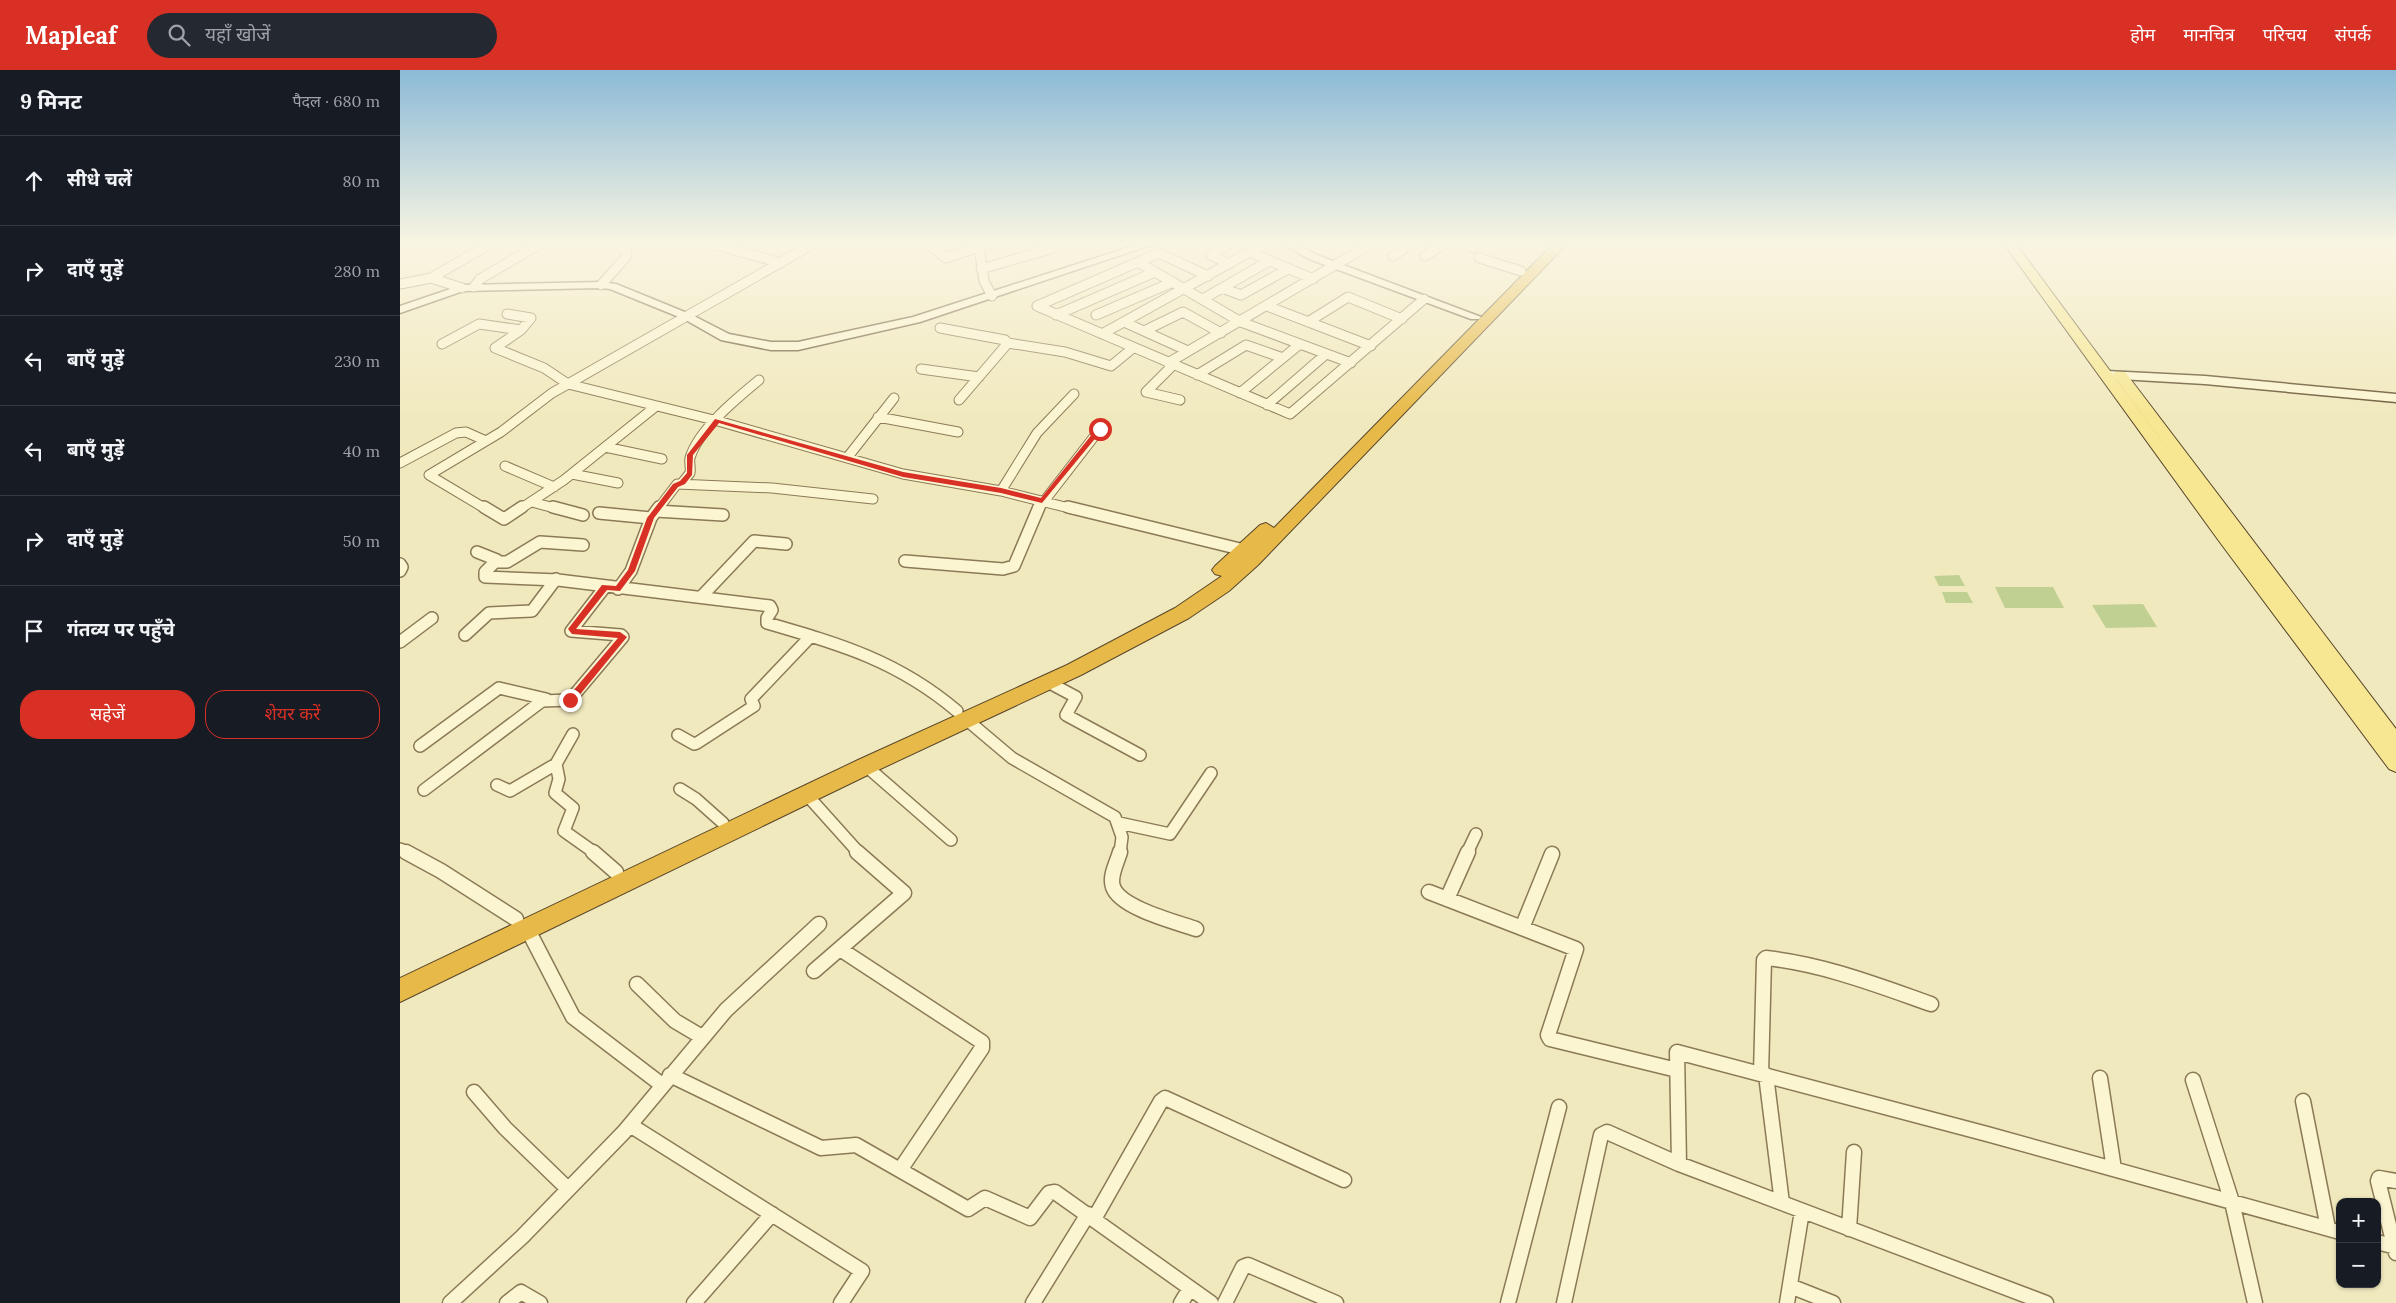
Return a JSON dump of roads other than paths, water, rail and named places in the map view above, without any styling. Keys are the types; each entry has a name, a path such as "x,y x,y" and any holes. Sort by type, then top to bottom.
{"highway":[{"path":"400,975 521,924 807,795 1144,622 1212,579 1244,550 1305,492 1491,302"},
{"path":"400,990 616,872 962,716 1048,682 1182,613 1252,561 1504,302"}],"main road":[{"path":"2055,302 2113,376 2193,469 2396,743"},
{"path":"2062,302 2224,537 2396,764"}],"street":[{"path":"400,310 426,302"},
{"path":"650,302 688,317 726,337 772,346 798,346 891,326 973,302"},
{"path":"655,407 572,474 504,519 429,475 486,441 568,384 715,302"},
{"path":"1044,302 1036,305 1197,375 1293,413 1421,302"},
{"path":"1056,315 1087,302"},
{"path":"1096,315 1127,302"},
{"path":"1102,334 1162,302"},
{"path":"1207,302 1241,322 1351,364"},
{"path":"1180,400 1146,392 1171,364 1188,352 1275,302"},
{"path":"1308,322 1341,302"},
{"path":"1360,302 1402,318"},
{"path":"1431,302 1475,318"},
{"path":"1267,306 1371,346"},
{"path":"1144,331 1183,312 1221,333"},
{"path":"507,314 531,318 521,330 495,348 544,368 568,384 718,421 903,474 1042,500 1244,550"},
{"path":"1124,322 1188,352"},
{"path":"442,344 479,324 521,330"},
{"path":"940,328 1005,340 1008,343 1065,352 1111,366 1133,348"},
{"path":"959,400 1008,343"},
{"path":"1240,393 1300,344"},
{"path":"1197,375 1246,345 1283,358"},
{"path":"1267,404 1326,354"},
{"path":"921,369 979,377"},
{"path":"2113,376 2312,388 2396,398"},
{"path":"682,483 692,468 689,461 690,455 718,421 759,380"},
{"path":"1001,491 1037,433 1074,394"},
{"path":"847,458 894,398"},
{"path":"878,417 958,432"},
{"path":"905,561 1010,569 1014,566 1042,500 1100,429"},
{"path":"400,463 456,433 466,432 486,441"},
{"path":"605,447 662,459"},
{"path":"505,466 554,487"},
{"path":"572,474 618,484"},
{"path":"618,589 631,571 653,514 676,485 682,483 772,488 873,499"},
{"path":"532,502 583,515"},
{"path":"599,513 723,515"},
{"path":"701,597 754,541 786,544"},
{"path":"583,545 540,542 507,562 496,562 486,572 485,578 556,580 770,606 772,610 767,618 767,623 811,636 911,676 936,693 1012,758 1103,809 1119,823 1170,834 1211,772"},
{"path":"478,552 495,558 496,562"},
{"path":"400,564 402,567 400,570"},
{"path":"465,635 489,613 532,611 556,580"},
{"path":"420,746 499,688 546,699 566,702 570,700 623,637 620,635 571,631 605,587"},
{"path":"400,642 432,618"},
{"path":"678,735 694,744 698,744 754,706 752,699 811,636"},
{"path":"1048,682 1076,697 1066,715 1140,755"},
{"path":"424,790 524,713 546,699"},
{"path":"497,785 510,791 556,764 573,734"},
{"path":"556,764 559,779 555,793 573,808 564,831 603,859 616,872"},
{"path":"866,766 951,840"},
{"path":"680,788 696,799 722,823"},
{"path":"807,795 854,850 904,893 814,971"},
{"path":"1119,823 1122,846 1112,882 1116,893 1145,912 1196,928"},
{"path":"1447,899 1476,834"},
{"path":"400,849 441,872 521,924 573,1017 666,1080 821,1148 856,1145 970,1209 985,1198 1030,1218 1052,1192 1091,1217 1211,1303"},
{"path":"1522,928 1552,854"},
{"path":"1429,892 1575,948 1576,951 1548,1037 1677,1070"},
{"path":"450,1303 522,1237 630,1125 726,1010 819,924"},
{"path":"840,949 982,1042 982,1048 900,1170"},
{"path":"1782,1203 1763,1075 1764,960 1766,958 1795,962 1853,977 1931,1004"},
{"path":"637,984 675,1020 702,1037"},
{"path":"1679,1164 1677,1052 2334,1230 2302,1101"},
{"path":"2100,1078 2114,1169"},
{"path":"2193,1080 2232,1202 2255,1303"},
{"path":"474,1092 505,1128 568,1189"},
{"path":"1033,1303 1091,1217 1161,1101 1165,1098 1344,1180"},
{"path":"1508,1303 1559,1107"},
{"path":"630,1125 862,1271 841,1303"},
{"path":"1564,1303 1601,1135 1607,1132 1679,1164 2046,1303"},
{"path":"1849,1229 1854,1152"},
{"path":"2396,1181 2379,1178 2378,1182 2396,1249"},
{"path":"1787,1303 1802,1211"},
{"path":"694,1303 772,1214"},
{"path":"2380,1243 2396,1249"},
{"path":"1224,1303 1243,1267 1248,1265 1336,1303"},
{"path":"1790,1286 1833,1303"},
{"path":"1181,1303 1190,1288"},
{"path":"507,1303 521,1292 540,1303"}]}
